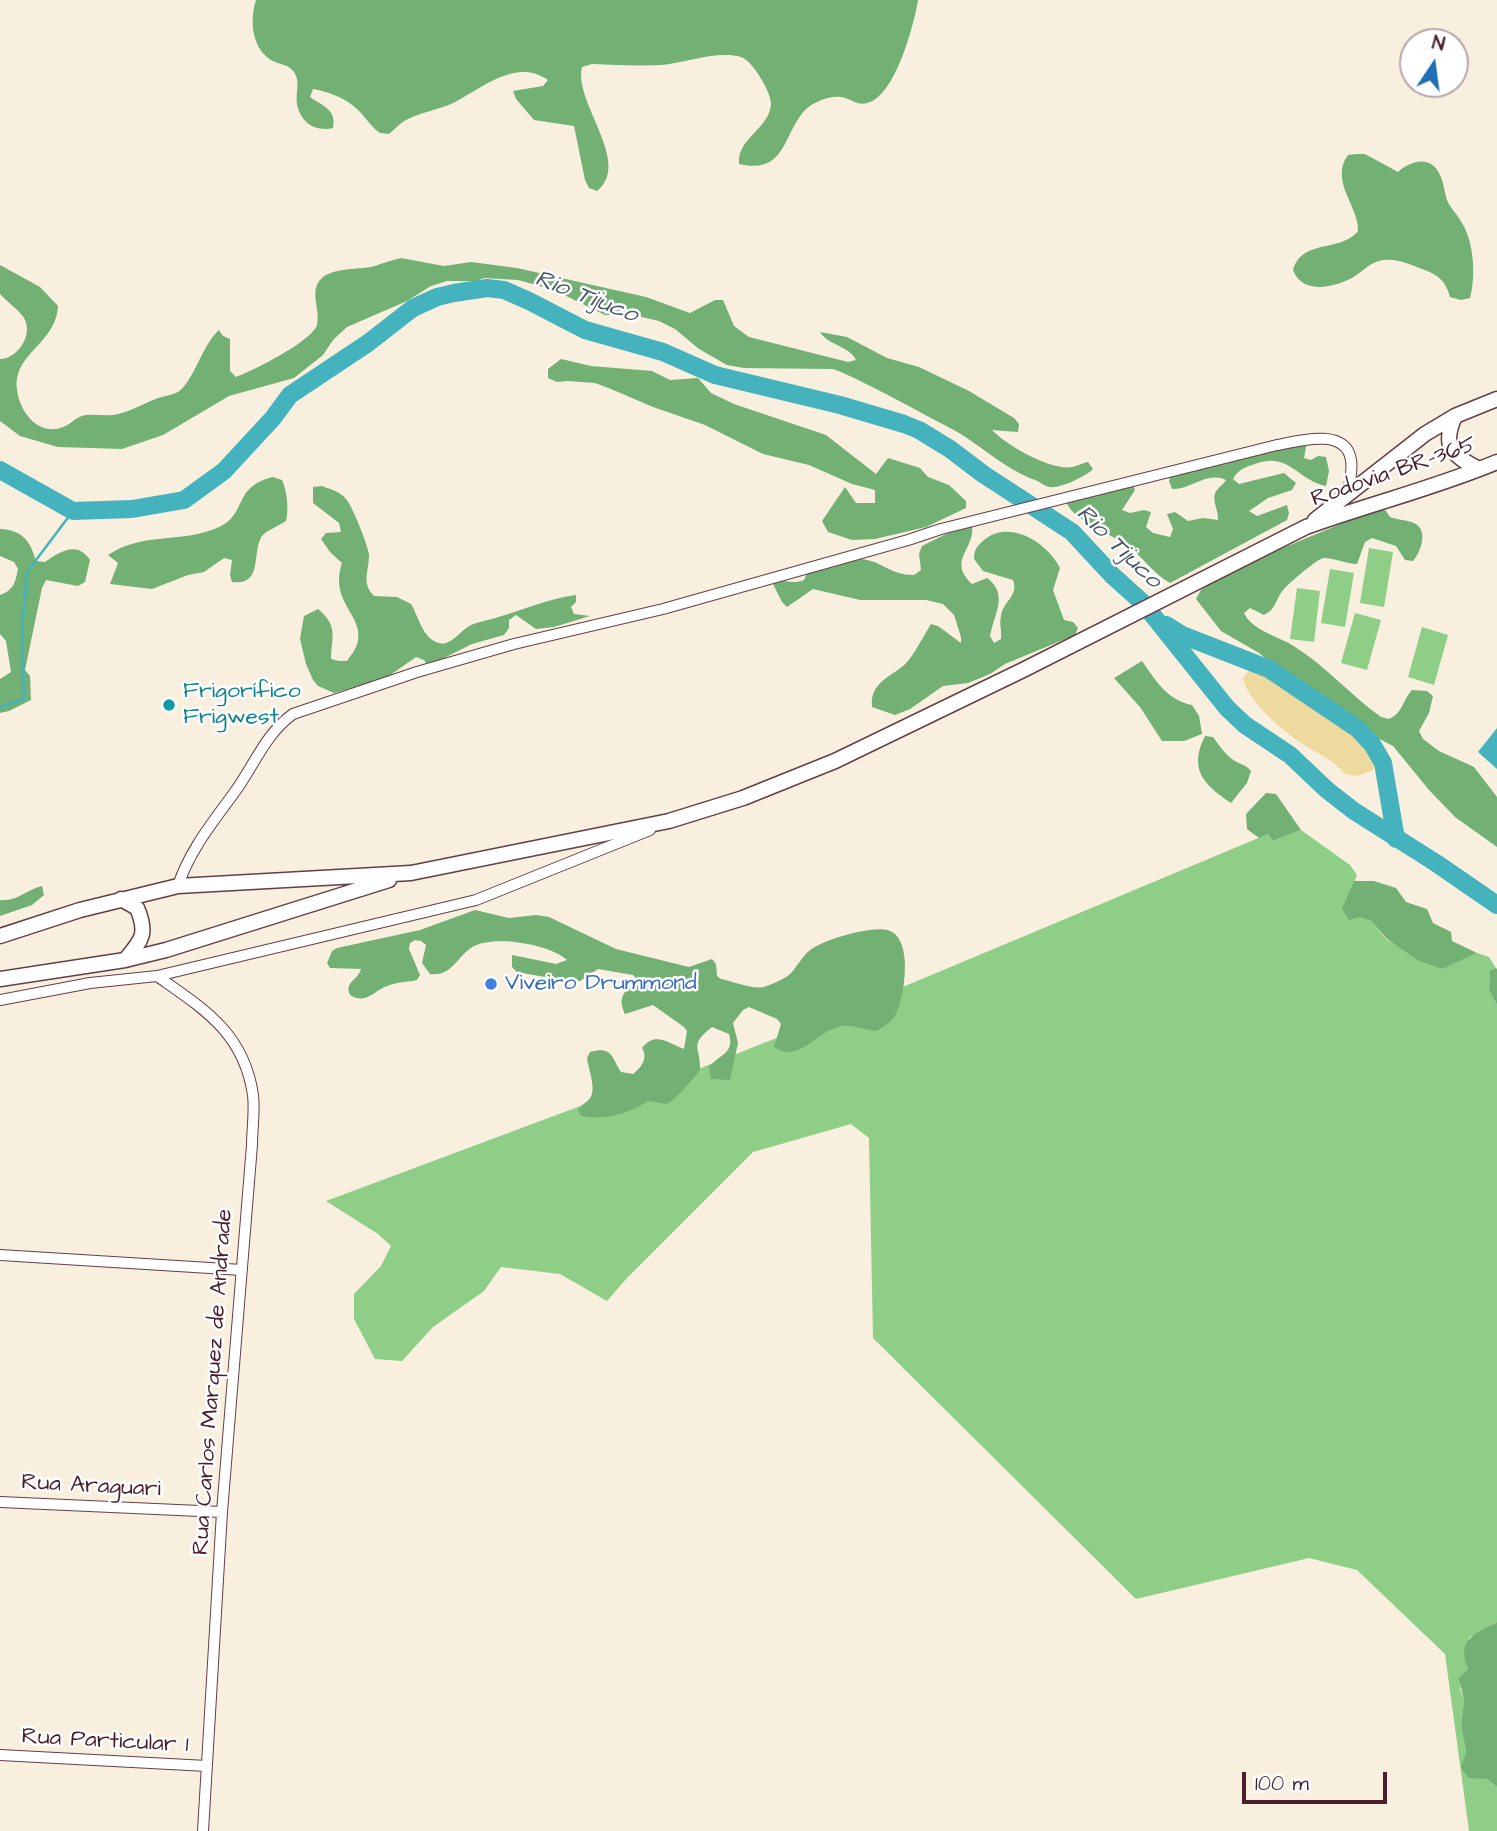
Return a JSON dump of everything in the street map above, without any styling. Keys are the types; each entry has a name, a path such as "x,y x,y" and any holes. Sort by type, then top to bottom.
{"main road":[{"name":"Rodovia BR-365","path":"1306,527 1425,434 1455,416 1497,399"},
{"path":"1455,416 1449,432 1449,445 1458,457 1479,469"},
{"name":"Rodovia BR-365","path":"411,873 669,821 743,798 835,761 1023,670 1306,527 1497,462"},
{"path":"0,936 121,899 178,886 411,873"},
{"path":"0,979 125,960 166,950 411,873"},
{"path":"121,899 137,908 143,927 139,944 125,960"}],"street":[{"path":"178,886 194,851 281,722 293,714 417,672 514,644 675,606 942,529 1277,445 1317,438 1334,440 1345,447 1349,452 1352,467 1348,494"},
{"path":"0,1000 90,983 157,976 476,900 669,821"},
{"name":"Rua Carlos Marquez de Andrade","path":"157,976 226,1030 239,1051 253,1097 222,1512 203,1831"},
{"path":"0,1255 242,1270"},
{"name":"Rua Araguari","path":"0,1502 222,1512"},
{"name":"Rua Particular 1","path":"0,1755 207,1766"}],"green space":[{"path":"256,0 918,0 902,59 886,88 877,98 863,104 832,97 813,104 798,119 775,158 766,164 739,164 743,147 769,114 771,105 760,78 745,59 722,55 661,65 592,64 582,67 586,97 606,149 609,165 606,179 597,191 589,188 585,180 574,126 534,120 516,99 513,91 543,86 548,80 536,74 511,73 453,103 406,120 389,134 377,131 355,107 344,100 313,89 310,97 328,109 334,122 333,128 326,129 310,125 299,111 294,72 267,57 257,44 253,26"},
{"path":"1365,154 1398,172 1408,165 1420,162 1435,167 1442,180 1448,203 1469,240 1473,270 1470,298 1461,300 1450,297 1447,287 1435,275 1394,260 1378,261 1350,279 1334,285 1310,286 1297,278 1293,270 1305,254 1313,249 1342,242 1358,231 1342,174 1348,155"},
{"path":"401,258 444,266 471,262 517,268 646,297 690,313 715,300 723,300 734,326 749,337 848,362 856,360 853,355 820,332 847,337 887,358 919,367 969,391 1014,418 1019,424 1018,432 992,430 1029,456 1063,467 1088,462 1093,469 1066,484 1048,486 1013,469 952,429 833,369 744,368 727,365 659,321 633,315 605,315 554,290 518,280 484,278 476,281 447,281 431,286 407,301 347,327 333,340 323,355 294,378 229,396 163,435 122,449 58,447 20,436 0,421 0,359 18,351 25,338 27,325 19,312 0,294 0,265 40,287 58,306 56,319 50,330 21,366 17,389 22,406 31,420 38,425 54,429 66,426 83,416 118,414 178,392 189,380 208,344 219,330 223,336 230,339 230,371 236,377 255,369 294,347 313,332 318,319 316,289 327,274 375,266"},
{"path":"561,359 591,366 652,371 670,380 698,378 711,393 734,404 826,435 876,474 888,458 920,468 928,477 949,485 966,501 966,508 926,527 875,539 852,540 828,532 822,521 845,487 856,503 875,503 875,490 852,484 809,465 763,454 705,425 595,383 557,382 548,378 548,369"},
{"path":"1307,442 1304,458 1311,460 1318,456 1326,457 1329,471 1326,486 1276,461 1242,469 1233,479 1239,484 1284,473 1296,483 1292,490 1268,498 1249,511 1257,516 1287,505 1287,520 1170,583 1125,544 1074,513 1065,499 1132,483 1135,490 1122,510 1130,513 1144,510 1151,512 1146,527 1153,533 1170,537 1173,529 1167,514 1175,512 1188,521 1203,518 1218,520 1214,497 1226,480 1205,479 1186,487 1172,489 1169,481 1171,474"},
{"path":"273,477 282,480 284,484 286,521 262,536 249,579 232,582 232,560 224,558 204,572 188,575 152,589 110,584 118,563 108,555 135,543 192,535 219,527 234,515 251,487"},
{"path":"322,486 344,497 356,518 369,555 367,582 370,591 374,596 397,597 411,604 425,632 439,643 447,643 474,624 576,595 576,602 571,607 574,614 590,616 554,627 536,629 516,615 509,620 509,628 504,635 472,644 428,666 424,660 416,657 386,678 334,693 318,686 306,664 300,639 304,616 318,609 329,621 332,631 331,659 347,661 358,641 356,623 340,588 342,563 321,539 326,533 341,532 339,523 313,503 313,487"},
{"path":"1379,508 1386,511 1390,517 1419,526 1422,541 1413,561 1405,560 1396,546 1372,538 1365,542 1357,564 1321,559 1287,586 1268,613 1264,615 1250,608 1244,613 1253,624 1292,645 1315,662 1381,717 1389,719 1397,713 1412,690 1427,691 1433,696 1429,713 1419,731 1423,739 1439,751 1474,767 1497,797 1497,847 1455,817 1393,746 1364,731 1307,692 1259,653 1221,631 1196,599 1201,590 1215,581 1273,552"},
{"path":"972,526 962,568 972,584 987,578 997,591 998,605 990,636 994,643 1001,639 1002,611 1014,590 1013,580 983,571 974,556 976,548 984,540 1005,532 1026,536 1054,558 1060,568 1053,590 1064,620 1073,622 1078,628 1075,635 1005,664 990,674 968,683 943,686 910,709 895,715 872,707 875,690 906,663 931,624 961,643 954,615 943,604 926,600 860,600 813,589 787,607 771,580 800,581 804,580 807,573 856,559 868,560 899,573 914,575 921,570 919,554 922,546 958,528"},
{"path":"0,529 14,531 24,538 36,561 45,562 62,552 74,549 85,554 90,560 85,582 78,586 46,580 25,670 30,676 31,700 0,713 0,679 11,672 6,641 0,634 0,595 13,585 18,569 14,562 0,556"},
{"path":"1369,548 1393,552 1384,607 1360,603"},
{"path":"1330,569 1354,573 1345,627 1321,623"},
{"path":"1297,588 1320,591 1314,642 1290,639"},
{"path":"1355,613 1381,620 1367,670 1341,663"},
{"path":"1422,627 1448,635 1434,685 1408,677"},
{"path":"1142,661 1169,694 1192,705 1199,716 1202,734 1184,741 1162,741 1140,707 1114,678"},
{"path":"1205,736 1213,737 1229,756 1251,771 1247,783 1231,803 1213,790 1202,775 1198,758"},
{"path":"1266,793 1276,794 1301,830 1273,841 1268,834 1259,838 1247,829 1246,814"},
{"path":"1301,830 1350,865 1357,875 1343,909 1371,921 1387,940 1443,969 1477,953 1489,957 1496,968 1490,972 1489,990 1497,1005 1497,1622 1469,1638 1466,1664 1468,1668 1460,1688 1464,1701 1461,1725 1466,1752 1464,1760 1478,1777 1487,1779 1497,1787 1497,1831 1469,1831 1445,1654 1357,1570 1309,1558 1136,1599 873,1338 869,1138 851,1124 753,1152 607,1301 560,1274 501,1267 484,1291 433,1327 402,1361 375,1359 354,1319 354,1294 381,1266 391,1246 378,1234 326,1201 594,1101 618,1101 867,1002 1268,834 1273,841"},
{"path":"1354,881 1374,881 1396,888 1406,902 1427,909 1433,923 1451,932 1452,941 1477,953 1443,969 1419,961 1387,939 1371,921 1360,917 1349,920 1342,909"},
{"path":"42,886 44,895 32,905 0,916 0,900 12,899"},
{"path":"475,910 509,918 536,915 549,917 616,949 689,967 712,959 716,964 717,976 721,979 760,988 786,977 815,947 858,932 887,930 896,935 904,954 902,994 894,1017 876,1031 852,1026 838,1027 791,1052 774,1047 781,1024 777,1019 749,1007 743,1010 733,1023 738,1043 730,1080 711,1079 709,1067 730,1045 729,1034 712,1027 698,1043 700,1070 669,1103 648,1101 616,1115 581,1116 578,1110 590,1098 593,1090 587,1058 590,1052 607,1052 621,1072 633,1074 643,1062 642,1048 652,1040 662,1040 684,1049 687,1031 653,1005 625,1014 623,994 639,981 633,975 598,969 580,981 573,982 517,972 512,967 512,955 556,964 567,960 559,954 536,946 508,941 474,946 450,969 430,974 422,963 426,945 415,940 410,943 409,949 420,975 417,980 382,988 360,999 350,995 349,987 361,969 330,968 327,963 332,951 337,948 420,930"},
{"path":"1496,968 1497,1005 1489,990 1490,971"},
{"path":"1497,1622 1497,1787 1487,1779 1469,1778 1461,1768 1466,1752 1461,1725 1464,1701 1459,1678 1468,1669 1464,1651 1466,1644 1475,1634"}],"sand":[{"path":"1252,667 1338,719 1362,737 1374,759 1373,770 1357,776 1345,774 1330,760 1284,731 1258,705 1246,687 1243,678"}],"water":[{"path":"1497,728 1497,769 1478,752"}],"waterway":[{"name":"Rio Tijuco","path":"0,470 73,511 132,509 184,500 224,471 273,418 290,395 368,343 413,308 454,293 487,288 504,290 585,330 663,352 715,375 840,405 904,424 950,449 983,474 1072,532 1113,576 1143,603 1227,708 1245,725 1290,755 1354,811 1497,905"},
{"path":"0,707 24,699 22,631 27,572 73,511"},
{"name":"Rio Tijuco","path":"1166,625 1182,635 1269,669 1358,729 1372,744 1383,763 1396,839"}],"place":[{"name":"Frigorífico Frigwest","path":"169,705"},
{"name":"Viveiro Drummond","path":"491,984"}]}
